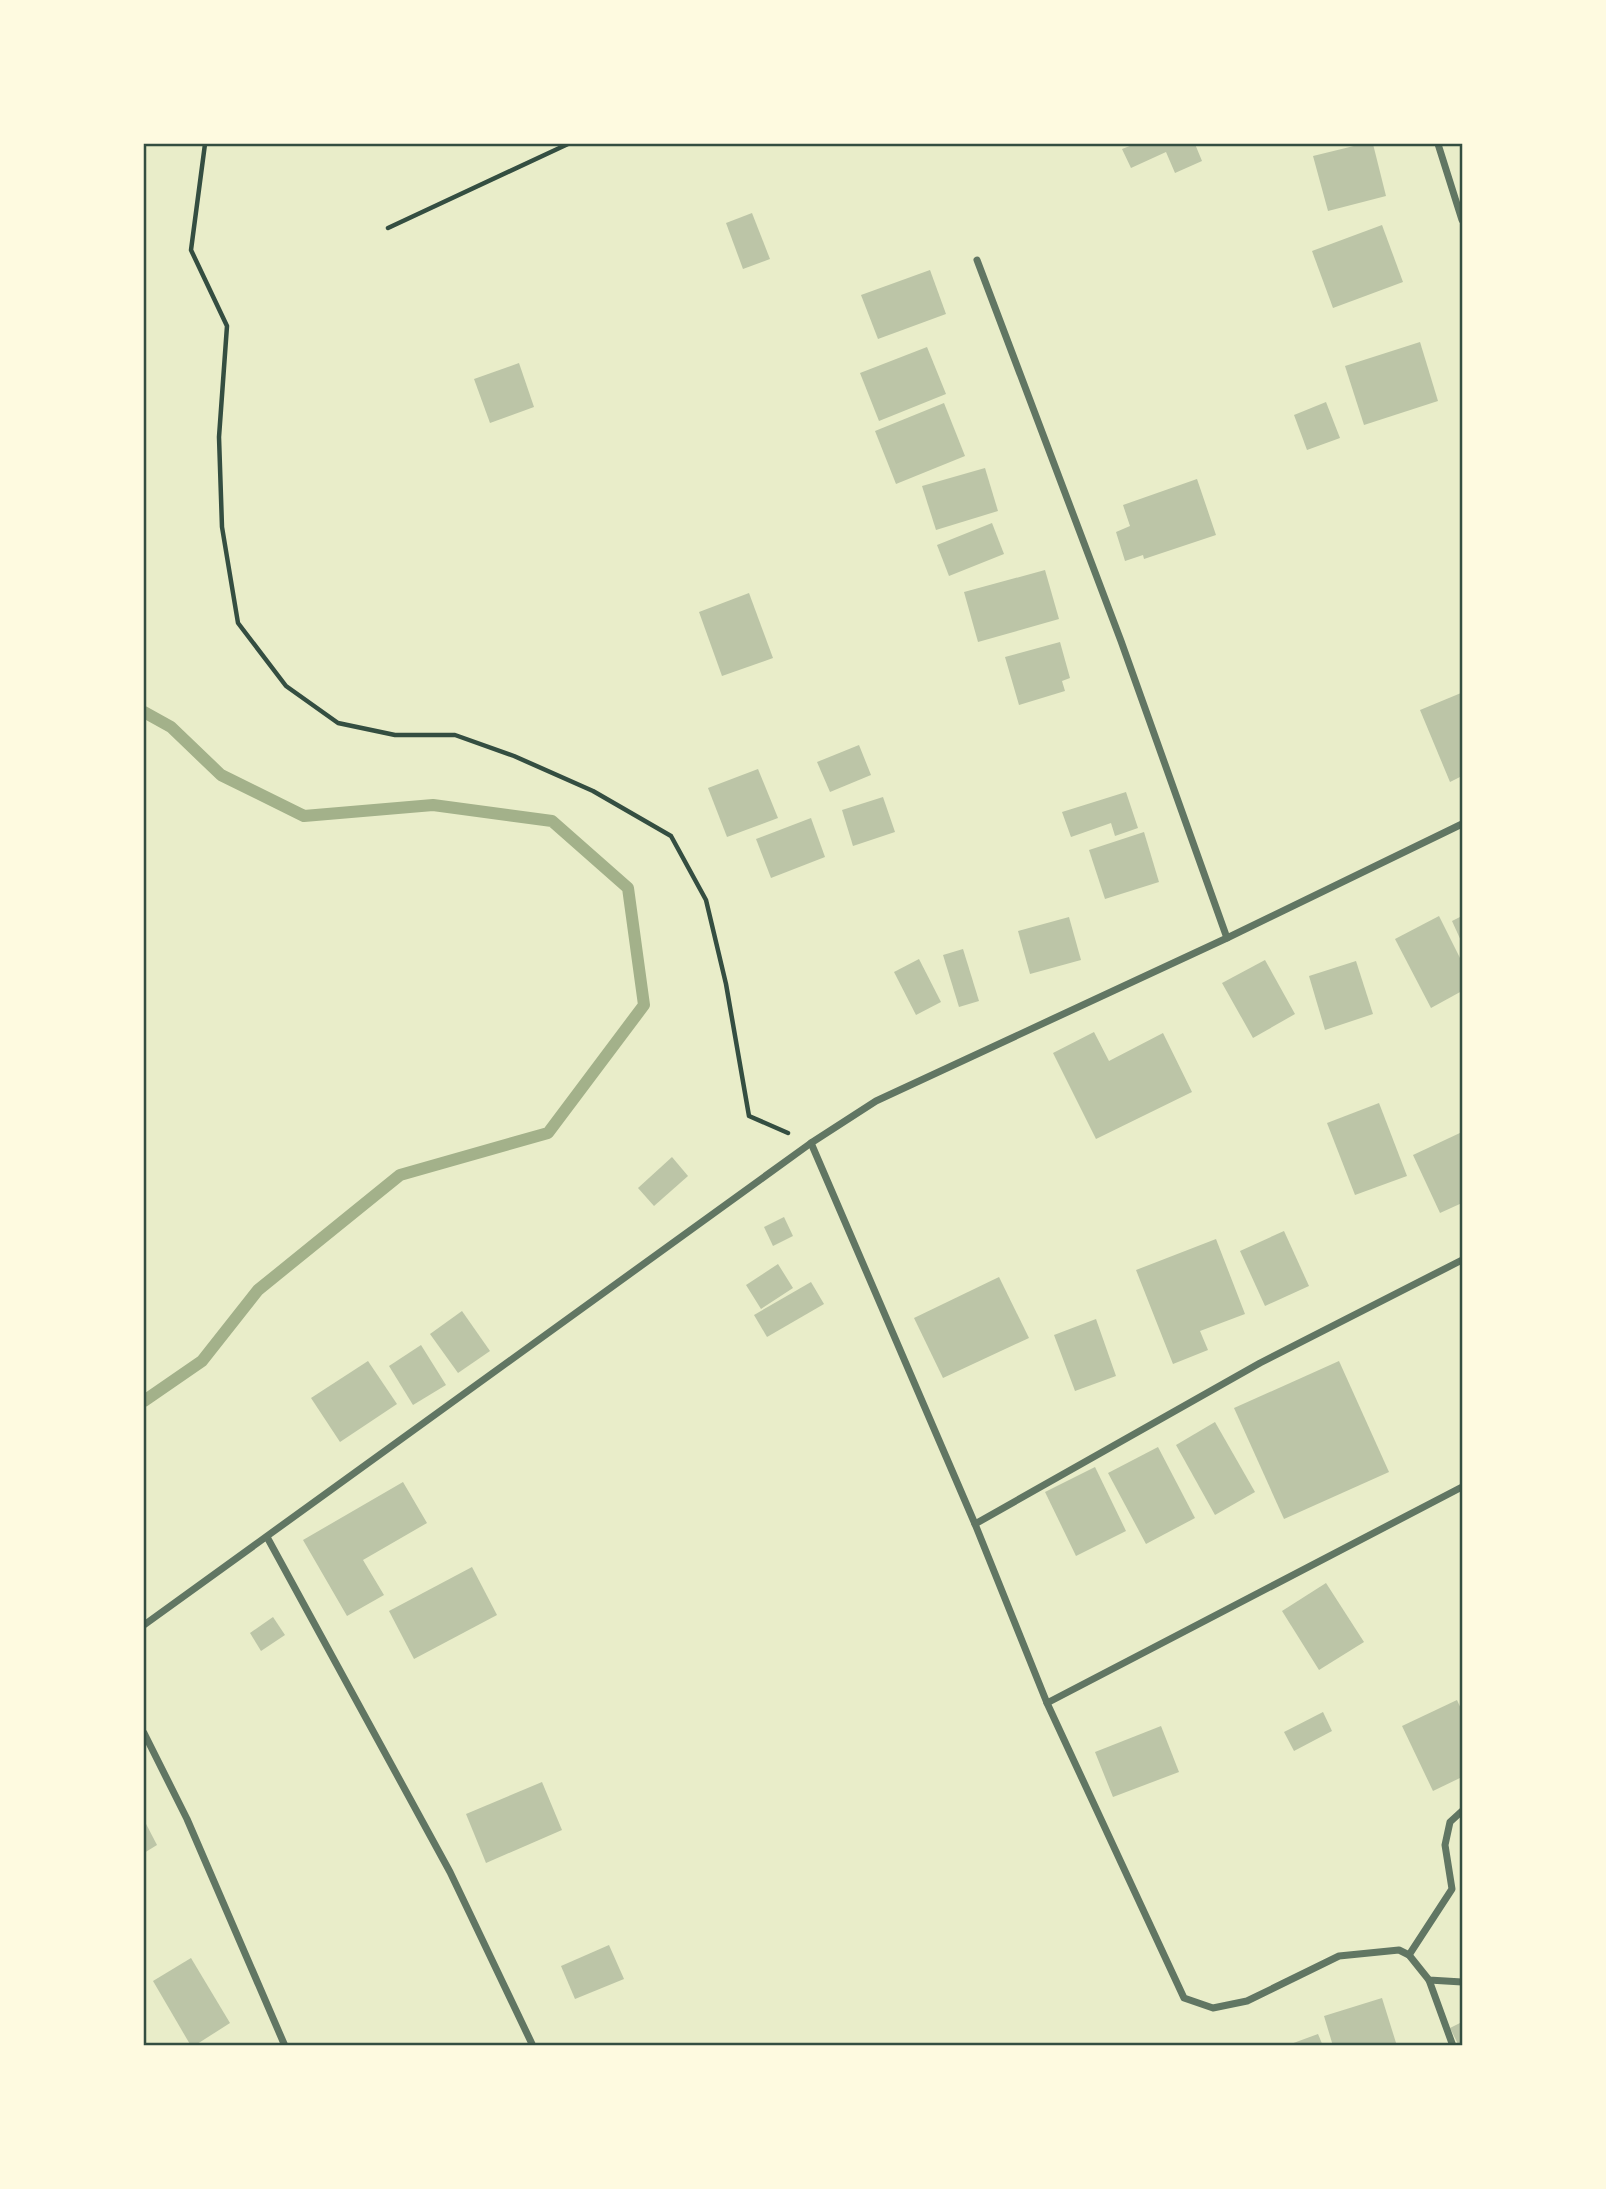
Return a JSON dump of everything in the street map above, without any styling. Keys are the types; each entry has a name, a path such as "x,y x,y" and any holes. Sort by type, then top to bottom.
{"street":[{"path":"1438,144 1462,220"},
{"path":"977,260 1116,628 1227,938"},
{"path":"144,1625 811,1143 876,1101 1227,938 1462,824"},
{"path":"811,1143 975,1524 1047,1703 1184,1998 1213,2008 1247,2001 1339,1956 1399,1950 1409,1955 1429,1980 1453,2046"},
{"path":"975,1524 1260,1363 1462,1260"},
{"path":"1047,1703 1462,1487"},
{"path":"267,1537 450,1872 533,2046"},
{"path":"144,1733 187,1819 285,2046"},
{"path":"1409,1955 1452,1889 1445,1845 1450,1822 1462,1811"},
{"path":"1429,1980 1462,1982"}],"path":[{"path":"205,144 191,250 227,326 219,437 222,514 238,623 286,686 338,723 395,735 455,735 514,756 593,791 671,836 706,900 726,984 749,1116 811,1143"},
{"path":"388,228 568,144"}],"building":[{"path":"1135,144 1195,144 1202,161 1175,173 1166,152 1131,168 1122,149"},
{"path":"1362,144 1373,144 1386,196 1328,211 1313,156"},
{"path":"752,213 770,259 743,269 726,223"},
{"path":"1382,225 1403,282 1333,308 1312,251"},
{"path":"930,270 946,314 878,339 861,295"},
{"path":"1420,342 1438,401 1364,425 1345,366"},
{"path":"927,347 946,394 879,421 860,373"},
{"path":"519,363 534,407 490,423 474,379"},
{"path":"1326,402 1340,438 1307,450 1294,415"},
{"path":"944,403 965,456 896,484 875,431"},
{"path":"985,468 998,511 936,530 922,486"},
{"path":"1197,479 1216,535 1144,559 1143,555 1125,561 1116,532 1130,526 1123,505"},
{"path":"992,523 1004,554 949,576 937,545"},
{"path":"1045,570 1059,619 978,642 964,592"},
{"path":"749,593 773,658 722,676 699,612"},
{"path":"1060,642 1070,678 1062,681 1065,691 1019,705 1005,657"},
{"path":"1461,693 1462,776 1450,782 1420,710"},
{"path":"859,745 871,775 830,792 817,762"},
{"path":"758,769 778,818 727,837 708,788"},
{"path":"1126,792 1138,828 1115,836 1111,823 1071,837 1062,812"},
{"path":"883,797 895,832 853,846 842,810"},
{"path":"811,818 825,857 771,878 756,839"},
{"path":"1144,832 1159,882 1105,899 1089,850"},
{"path":"1439,916 1462,962 1462,991 1431,1008 1395,939"},
{"path":"1462,916 1462,943 1452,921"},
{"path":"1069,917 1081,960 1030,974 1018,931"},
{"path":"963,949 979,1001 959,1007 943,955"},
{"path":"919,959 941,1002 916,1015 894,972"},
{"path":"1265,960 1295,1014 1253,1038 1222,983"},
{"path":"1356,961 1373,1014 1325,1030 1309,976"},
{"path":"1094,1032 1109,1061 1163,1033 1192,1092 1096,1139 1053,1053"},
{"path":"1379,1103 1407,1176 1355,1195 1327,1123"},
{"path":"1462,1132 1462,1203 1440,1213 1413,1155"},
{"path":"672,1157 688,1176 654,1206 638,1188"},
{"path":"784,1217 793,1236 773,1246 764,1227"},
{"path":"1284,1231 1309,1286 1265,1306 1240,1251"},
{"path":"1216,1239 1245,1314 1200,1331 1208,1350 1173,1364 1136,1270"},
{"path":"778,1264 793,1288 761,1309 746,1285"},
{"path":"999,1277 1029,1338 943,1378 914,1318"},
{"path":"811,1282 824,1304 767,1337 754,1315"},
{"path":"462,1311 490,1351 458,1373 430,1334"},
{"path":"1096,1319 1116,1376 1075,1391 1054,1335"},
{"path":"421,1345 446,1385 413,1405 389,1366"},
{"path":"368,1361 397,1404 340,1442 311,1398"},
{"path":"1339,1361 1389,1472 1284,1519 1234,1408"},
{"path":"1215,1422 1255,1492 1215,1515 1176,1445"},
{"path":"1158,1447 1195,1518 1146,1544 1108,1473"},
{"path":"1095,1467 1126,1531 1076,1556 1045,1492"},
{"path":"403,1482 427,1523 363,1560 384,1595 347,1616 303,1540"},
{"path":"472,1567 497,1615 414,1659 389,1611"},
{"path":"1326,1583 1364,1642 1319,1670 1282,1611"},
{"path":"273,1617 285,1635 261,1651 250,1633"},
{"path":"1457,1700 1462,1711 1462,1777 1433,1791 1402,1726"},
{"path":"1323,1712 1332,1731 1294,1751 1284,1732"},
{"path":"1161,1726 1179,1772 1113,1797 1095,1752"},
{"path":"542,1782 562,1830 486,1863 466,1814"},
{"path":"144,1820 157,1845 144,1853"},
{"path":"609,1945 624,1979 575,1999 561,1966"},
{"path":"191,1958 230,2023 194,2046 191,2046 153,1981"},
{"path":"1382,1998 1397,2046 1333,2046 1324,2016"},
{"path":"1462,2022 1462,2046 1459,2046 1450,2028"},
{"path":"1318,2034 1323,2046 1288,2046 1288,2045"}],"waterway":[{"path":"144,712 171,727 221,775 304,816 433,805 552,821 628,888 644,1005 548,1133 400,1175 258,1290 202,1361 144,1401"}]}
